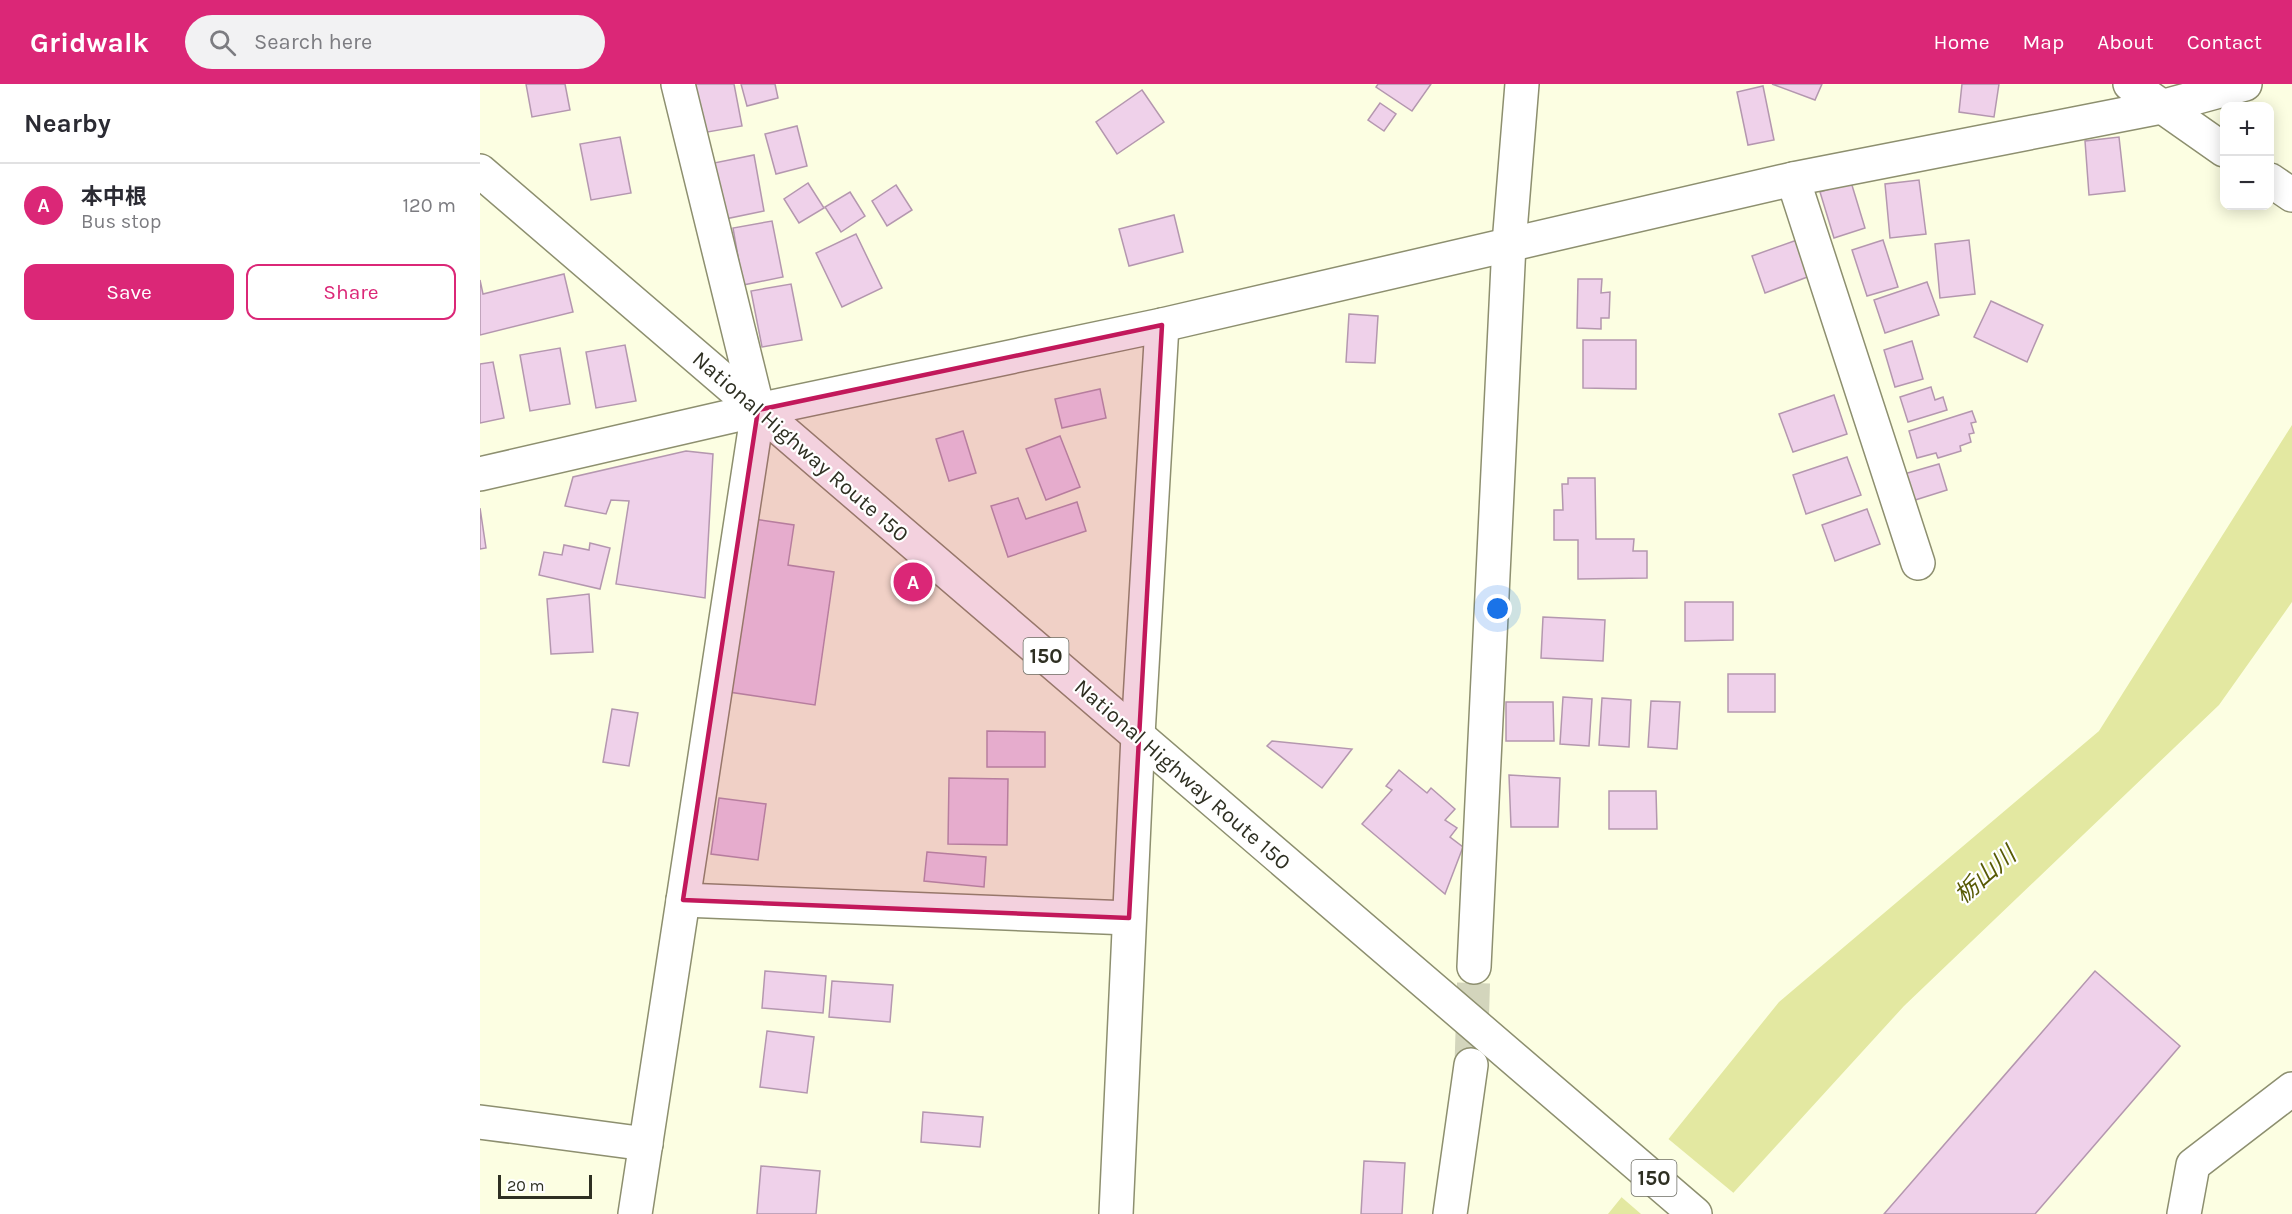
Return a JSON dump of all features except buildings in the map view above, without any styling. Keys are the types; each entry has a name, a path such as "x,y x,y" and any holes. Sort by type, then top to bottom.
{"main road":[{"path":"635,1214 758,410 678,84"},
{"path":"1474,967 1509,244 1522,84"},
{"path":"2130,84 2220,147"},
{"path":"480,474 758,410 1162,325 1792,179 2160,107 2245,84"},
{"name":"National Highway Route 150","path":"480,171 1695,1214"},
{"path":"1792,179 1918,563"},
{"path":"2274,183 2292,195"},
{"path":"1116,1214 1138,735 1162,325"},
{"path":"683,900 1129,918"},
{"path":"1450,1214 1471,1065"},
{"path":"2184,1214 2193,1166 2292,1089"},
{"path":"480,1122 646,1144"}],"highlighted area":[{"path":"1162,325 1129,918 683,900 758,410"}],"water":[{"name":"栃山川","path":"2292,425 2292,602 2219,705 1904,1006 1714,1214 1608,1214 1779,1002 2099,731"}],"pier":[{"path":"1666,1137 1736,1195 1718,1214 1641,1214 1619,1195"}],"tunnel":[{"path":"1471,1065 1474,967"}],"place":[{"name":"本中根","path":"913,582"}]}
